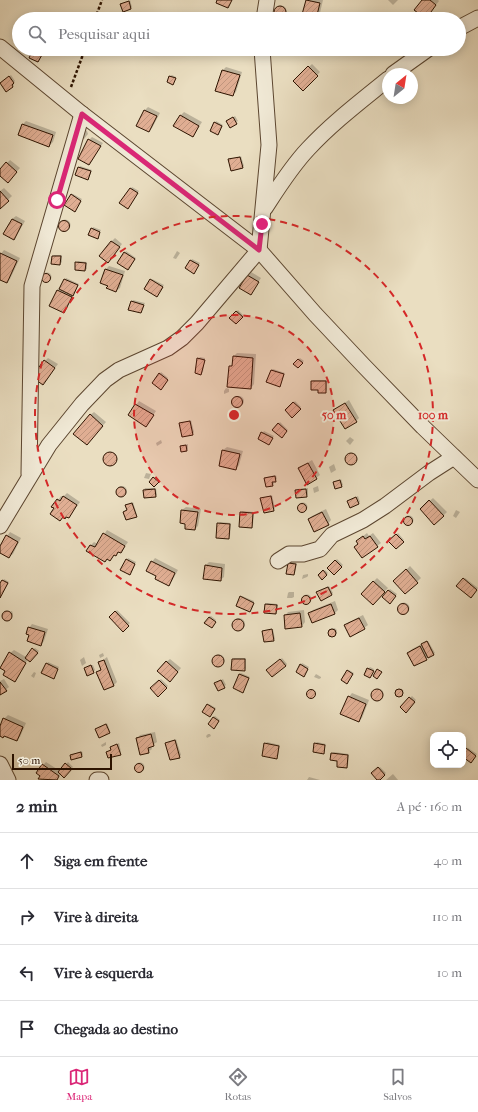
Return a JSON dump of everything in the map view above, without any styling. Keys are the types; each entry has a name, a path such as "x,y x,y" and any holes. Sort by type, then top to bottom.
{"street":[{"path":"265,12 267,0"},
{"path":"466,24 478,18"},
{"path":"0,47 82,114 259,250 315,314 478,480"},
{"path":"0,526 29,475 49,445 82,404 105,380 119,370 168,348 182,338 197,323 259,250 269,145 263,56"},
{"path":"402,68 418,56"},
{"path":"263,211 307,149 382,83"},
{"path":"29,475 32,286 82,114"},
{"path":"278,561 290,554 303,554 320,549 332,535 346,529 379,509 454,457"},
{"path":"0,764 8,780"}],"path":[{"path":"98,12 102,0"},
{"path":"66,100 82,56"}],"building":[{"path":"217,0 232,0 228,8 216,3"},
{"path":"306,0 320,3 318,12 303,12"},
{"path":"422,0 430,0 436,5 431,12 417,12 414,10"},
{"path":"129,1 131,9 123,12 120,4"},
{"path":"280,6 286,12 274,12 276,8"},
{"path":"30,56 41,56 38,62 29,58"},
{"path":"308,66 318,76 303,91 293,81"},
{"path":"222,70 240,75 233,96 215,91"},
{"path":"9,76 14,83 12,85 13,87 6,92 0,83"},
{"path":"169,76 176,78 173,85 167,82"},
{"path":"144,110 157,116 149,132 136,126"},
{"path":"180,115 199,126 193,137 173,126"},
{"path":"233,117 237,124 230,128 226,121"},
{"path":"214,122 222,126 218,135 210,131"},
{"path":"22,124 53,135 49,147 18,135"},
{"path":"88,139 101,146 89,165 78,159"},
{"path":"240,157 243,168 231,171 228,159"},
{"path":"6,162 17,172 8,183 0,176 0,169"},
{"path":"78,167 91,171 88,180 75,175"},
{"path":"130,188 138,193 128,209 119,203"},
{"path":"0,191 9,201 0,209"},
{"path":"71,194 81,201 75,212 64,205"},
{"path":"12,219 22,224 14,240 3,234"},
{"path":"64,220 68,222 70,226 68,230 64,232 60,230 58,226 60,222"},
{"path":"91,228 100,232 98,239 88,235"},
{"path":"111,241 120,247 108,263 99,256"},
{"path":"124,252 135,259 128,270 117,263"},
{"path":"0,253 17,261 7,283 0,280"},
{"path":"52,256 61,256 60,265 51,264"},
{"path":"190,260 199,265 194,274 185,268"},
{"path":"75,262 86,263 85,271 75,270"},
{"path":"105,269 123,275 116,292 106,288 108,286 100,283"},
{"path":"46,273 51,278 46,283 41,278"},
{"path":"247,275 259,282 251,295 239,288"},
{"path":"64,279 78,285 73,296 59,289"},
{"path":"150,279 163,287 157,297 144,289"},
{"path":"57,290 72,297 64,313 49,306"},
{"path":"131,301 144,305 141,313 128,310"},
{"path":"236,311 243,317 236,324 229,318"},
{"path":"233,356 253,358 251,389 227,387 229,366 232,366"},
{"path":"197,358 205,360 201,375 195,373"},
{"path":"298,359 303,363 298,368 293,364"},
{"path":"44,360 55,368 43,385 32,377"},
{"path":"271,370 284,374 280,387 266,382"},
{"path":"159,373 168,380 161,390 152,383"},
{"path":"311,381 326,381 326,393 318,393 318,390 311,390"},
{"path":"237,396 241,398 243,402 241,406 237,408 233,406 231,402 233,398"},
{"path":"293,402 301,409 292,418 285,410"},
{"path":"345,403 357,422 345,429 333,410"},
{"path":"135,404 154,415 146,427 128,415"},
{"path":"90,414 103,426 87,445 73,434"},
{"path":"190,421 193,435 182,437 179,423"},
{"path":"278,423 287,431 282,438 272,430"},
{"path":"261,432 273,438 269,445 258,439"},
{"path":"186,445 187,451 181,452 180,446"},
{"path":"222,450 240,454 236,470 219,466"},
{"path":"110,452 115,454 117,459 115,464 110,466 105,464 103,459 105,454"},
{"path":"351,453 355,455 357,459 355,463 351,465 347,463 345,459 347,455"},
{"path":"308,463 317,479 307,485 298,468"},
{"path":"275,476 276,482 272,482 273,486 266,487 264,478"},
{"path":"153,477 159,482 154,487 149,482"},
{"path":"340,480 342,487 335,489 333,482"},
{"path":"119,487 123,487 125,488 125,496 119,497 116,494 116,490"},
{"path":"155,489 156,497 144,498 143,490"},
{"path":"306,489 307,497 296,498 295,490"},
{"path":"63,496 77,505 69,518 66,517 65,519 63,517 60,521 50,514 54,508 51,507 57,499 60,501"},
{"path":"271,496 274,511 264,513 260,498"},
{"path":"356,497 359,504 350,508 347,501"},
{"path":"429,500 444,516 434,525 420,509"},
{"path":"132,503 137,517 126,520 123,512 127,510 125,505"},
{"path":"302,503 307,508 302,513 297,508"},
{"path":"181,510 198,512 195,530 185,529 185,524 180,523"},
{"path":"240,512 253,513 252,528 239,527"},
{"path":"322,512 329,525 314,532 308,519"},
{"path":"408,516 413,521 408,526 403,521"},
{"path":"217,523 230,524 229,539 216,538"},
{"path":"103,533 125,546 121,553 118,552 110,561 107,559 105,562 86,551 90,545 95,547"},
{"path":"396,534 404,542 396,549 388,541"},
{"path":"6,535 18,542 9,558 0,553 0,546"},
{"path":"363,536 365,539 370,536 378,547 362,558 354,547 358,544 356,541"},
{"path":"126,559 135,564 130,575 120,570"},
{"path":"335,560 342,567 334,575 327,568"},
{"path":"151,561 175,573 169,586 155,579 156,576 146,571"},
{"path":"288,563 296,564 294,575 286,574"},
{"path":"205,565 222,568 221,581 203,579"},
{"path":"406,569 418,583 405,594 393,581"},
{"path":"323,570 327,575 322,580 318,575"},
{"path":"463,578 477,590 471,598 456,586"},
{"path":"2,580 8,583 0,598 0,583"},
{"path":"373,581 385,592 373,605 361,594"},
{"path":"328,587 332,595 321,601 316,592"},
{"path":"388,590 396,596 390,604 382,597"},
{"path":"306,595 311,600 306,605 301,600"},
{"path":"240,596 254,603 250,612 236,606"},
{"path":"403,603 407,605 409,609 407,613 403,615 399,613 397,609 399,605"},
{"path":"265,604 277,605 276,614 264,613"},
{"path":"331,604 335,614 312,623 308,613"},
{"path":"5,611 9,611 11,612 11,620 5,621 2,618 2,614"},
{"path":"115,611 129,626 123,632 109,617"},
{"path":"300,613 302,627 285,629 284,615"},
{"path":"209,617 216,622 212,628 204,623"},
{"path":"359,618 365,629 350,637 344,625"},
{"path":"236,619 240,619 244,625 240,631 236,631 232,627 232,623"},
{"path":"28,627 45,632 41,646 27,641 29,635 26,634"},
{"path":"272,629 274,641 264,642 262,631"},
{"path":"330,629 334,629 336,633 334,637 330,637 328,635 328,631"},
{"path":"427,641 434,655 428,658 421,644"},
{"path":"420,646 427,660 414,666 407,653"},
{"path":"32,648 38,653 30,662 25,658"},
{"path":"9,652 26,663 15,682 3,675 5,671 0,668"},
{"path":"218,655 222,657 224,661 222,665 218,667 214,665 212,661 214,657"},
{"path":"232,659 245,659 245,671 231,670"},
{"path":"280,659 286,666 272,677 266,670"},
{"path":"104,660 114,686 104,690 96,672 101,670 98,662"},
{"path":"166,661 178,672 170,682 157,671"},
{"path":"46,663 58,669 54,679 41,673"},
{"path":"300,664 308,669 304,677 296,672"},
{"path":"91,665 94,673 87,676 84,668"},
{"path":"367,668 374,671 370,678 364,675"},
{"path":"377,669 382,672 377,679 373,676"},
{"path":"347,670 353,674 347,684 341,680"},
{"path":"239,674 249,678 243,693 233,688"},
{"path":"159,680 167,688 158,697 150,688"},
{"path":"221,680 225,688 218,691 214,683"},
{"path":"0,682 7,691 0,695"},
{"path":"311,689 316,694 311,699 306,694"},
{"path":"375,689 379,689 383,695 379,701 375,701 371,697 371,693"},
{"path":"397,689 401,689 403,693 401,697 397,697 395,695 395,691"},
{"path":"348,696 366,704 359,722 340,714"},
{"path":"409,697 415,702 406,713 400,707"},
{"path":"207,704 215,709 210,717 202,712"},
{"path":"213,717 219,721 214,729 208,724"},
{"path":"3,718 23,727 17,741 0,736 0,726"},
{"path":"106,724 110,733 99,738 95,729"},
{"path":"151,734 154,746 148,748 149,753 140,755 136,738"},
{"path":"175,740 180,758 170,760 165,743"},
{"path":"264,743 279,746 277,759 262,756"},
{"path":"314,743 325,745 324,754 313,752"},
{"path":"117,744 121,755 108,758 106,752 111,750 110,747"},
{"path":"466,748 476,756 471,763 466,759"},
{"path":"81,752 82,757 71,760 70,755"},
{"path":"331,753 348,755 347,768 337,767 337,761 330,760"},
{"path":"65,763 72,769 64,778 58,772"},
{"path":"139,763 144,768 139,773 134,768"},
{"path":"42,764 59,776 57,780 38,779 40,776 36,773"},
{"path":"378,767 385,775 380,780 377,780 371,773"}],"route":[{"path":"57,200 82,114 259,250 262,224"}]}
